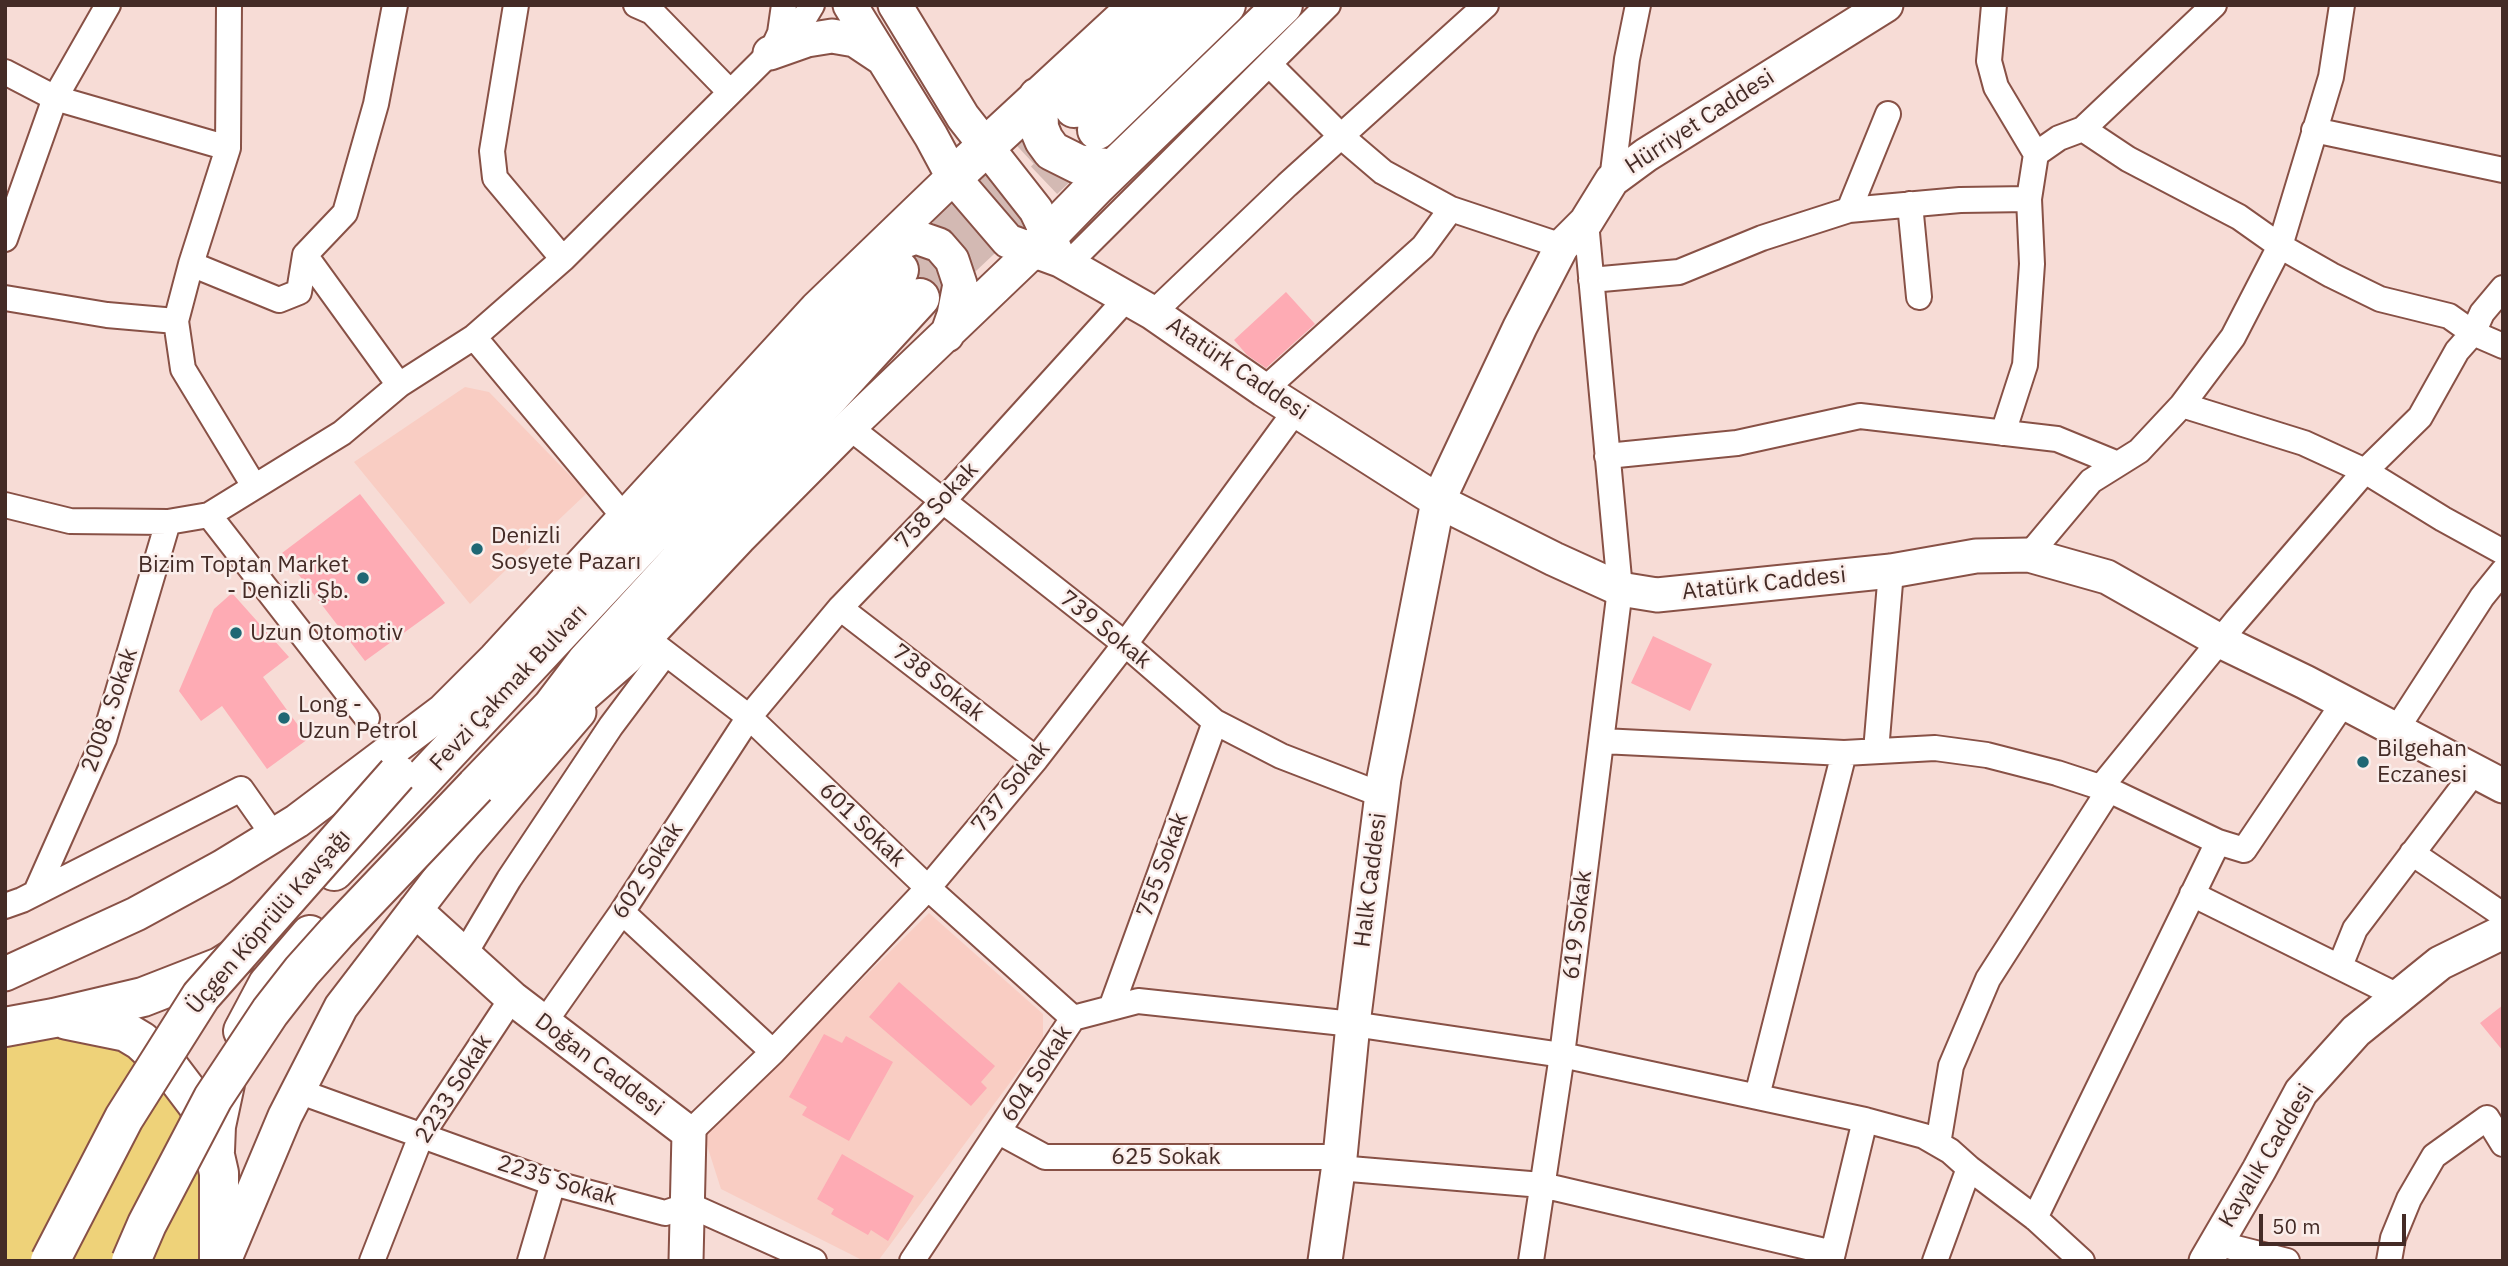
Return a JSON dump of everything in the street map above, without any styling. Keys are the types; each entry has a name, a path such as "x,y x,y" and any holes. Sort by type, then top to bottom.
{"main road":[{"name":"Atatürk Caddesi","path":"850,5 953,177 1007,241 1052,253 1140,306 1438,502 1554,559 1620,589 1657,595 1891,571 1976,556 2029,555 2107,577 2220,641 2489,778"},
{"path":"895,5 963,117 1036,210 1052,253"},
{"path":"397,774 464,692 817,308 897,274 953,177 1139,5"},
{"path":"1180,5 1086,119 1226,5"},
{"path":"222,1261 285,1116 341,1007 465,845 646,650 739,538 849,427 947,335 1052,253 1113,169 1283,5"},
{"name":"Hürriyet Caddesi","path":"1438,502 1520,327 1562,246 1586,222 1612,180 1668,141 1886,5"},
{"path":"770,53 807,40 832,36 855,40 884,61"},
{"path":"1038,97 1039,128 1052,151 1077,164 1113,169"},
{"path":"897,274 893,243 916,237 932,241 945,251 953,261 960,284 947,335"},
{"name":"Fevzi Çakmak Bulvarı","path":"475,786 552,707 897,274"},
{"name":"Fevzi Çakmak Bulvarı","path":"5,1027 143,997 220,967 275,927 324,881 533,662 897,274"},
{"name":"Halk Caddesi","path":"1325,1261 1382,795 1438,502"},
{"path":"131,1261 147,1224 213,1098 270,1012 327,942 475,786 646,650"},
{"path":"215,1151 216,1126 226,1078 251,1012 268,984 326,917 491,750 587,661"},
{"name":"Üçgen Köprülü Kavşağı","path":"50,1261 124,1118 201,996 397,774 471,719 533,662"},
{"path":"5,974 136,914 274,836 390,752 464,692"},
{"name":"Doğan Caddesi","path":"415,911 513,998 689,1133"},
{"name":"Kayalık Caddesi","path":"2211,1252 2301,1092 2356,1031 2440,963 2503,932"},
{"path":"54,1018 126,1032 156,1052 197,1104 209,1129 215,1151 221,1194 222,1261"},
{"path":"687,1261 689,1133"}],"street":[{"path":"5,239 55,98 108,5"},
{"path":"229,5 228,148 176,321 183,369 254,486"},
{"path":"191,264 279,300 299,292 305,255 345,213 376,104 395,5"},
{"path":"516,5 492,151 495,178 563,259"},
{"path":"770,53 780,33 784,5"},
{"path":"5,505 70,521 168,522 208,515 342,433 399,384 474,337 563,259 770,53 806,15 811,5"},
{"path":"1052,253 1269,64 1328,5"},
{"name":"758 Sokak","path":"749,718 840,608 943,501 1140,306 1287,185 1486,5"},
{"path":"1612,180 1627,59 1638,5"},
{"path":"1994,5 1989,61 1996,87 2036,154 2029,199 2032,264 2025,365 2003,433"},
{"path":"2036,154 2059,138 2083,129 2214,5"},
{"path":"2029,555 2091,481 2139,451 2182,405 2233,337 2280,246 2331,76 2342,5"},
{"path":"649,7 730,92"},
{"path":"1269,64 1342,137 1383,172 1451,209 1562,246"},
{"path":"5,72 55,98 228,148"},
{"path":"1849,210 1888,114"},
{"path":"2083,129 2128,159 2239,217 2280,246 2331,275 2380,299 2449,316 2473,333 2503,346"},
{"path":"2314,130 2503,170"},
{"path":"1591,280 1679,272 1762,238 1849,210 1959,200 2029,199"},
{"path":"1910,204 1919,296"},
{"path":"1264,390 1423,247 1451,209"},
{"name":"619 Sokak","path":"1531,1261 1562,1055 1620,589 1586,222"},
{"path":"305,255 399,384"},
{"path":"1938,1144 1951,1066 1988,979 2105,788 2220,641 2365,471 2420,417 2457,351 2473,333 2482,313 2503,288"},
{"path":"5,298 107,315 176,321"},
{"path":"474,337 625,518"},
{"path":"2182,405 2304,443 2365,471 2503,552"},
{"name":"737 Sokak","path":"689,1133 772,1052 928,888 1036,759 1125,644 1296,410"},
{"path":"1607,456 1737,443 1860,416 2057,439 2118,464"},
{"name":"739 Sokak","path":"849,427 1125,644 1215,722 1280,756 1382,795"},
{"path":"208,515 367,718"},
{"name":"2008. Sokak","path":"36,892 104,739 168,522"},
{"path":"1876,751 1891,571"},
{"path":"2396,730 2482,597 2503,571"},
{"name":"738 Sokak","path":"840,608 1036,759"},
{"path":"464,955 516,868 611,726 646,650"},
{"name":"601 Sokak","path":"646,650 749,718 928,888 1073,1018"},
{"path":"1602,741 1844,752 1935,748 1987,755 2105,788 2218,842 2244,850 2344,702"},
{"name":"602 Sokak","path":"544,1023 622,912 749,718"},
{"name":"755 Sokak","path":"1111,1008 1215,722"},
{"path":"1757,1096 1844,752"},
{"path":"2340,966 2355,929 2412,853 2489,778"},
{"path":"5,906 22,900 241,789 274,836"},
{"path":"2035,1219 2218,842"},
{"path":"2412,853 2503,915"},
{"path":"2192,894 2398,996"},
{"path":"622,912 772,1052"},
{"name":"2233 Sokak","path":"378,1259 421,1136 513,998"},
{"name":"604 Sokak","path":"912,1261 1073,1018 1138,1001 1353,1024 1562,1055 1865,1120 1924,1136 1950,1151 2035,1219 2082,1261"},
{"name":"2235 Sokak","path":"298,1091 553,1183 665,1213 689,1205"},
{"path":"2389,1261 2393,1238 2409,1199 2434,1156 2487,1118 2503,1144"},
{"path":"1832,1257 1865,1120"},
{"name":"625 Sokak","path":"999,1132 1045,1157 1339,1163 1542,1185 1832,1257"},
{"path":"1935,1261 1969,1168"},
{"path":"530,1261 553,1183"},
{"path":"689,1205 814,1261"},
{"path":"2211,1252 2287,1261"}],"shaded area":[{"name":"Denizli Sosyete Pazarı","path":"465,387 489,392 587,493 470,604 354,462"},
{"path":"929,913 1043,1014 1043,1038 878,1261 864,1261 721,1189 704,1136"},
{"path":"91,1024 181,1082 219,1261 5,1261 5,1027"}],"building":[{"path":"1286,292 1315,324 1266,368 1247,355 1234,340"},
{"name":"Bizim Toptan Market - Denizli Şb.","path":"360,494 445,603 365,661 282,553"},
{"name":"Uzun Otomotiv","path":"232,593 289,657 263,677 308,739 267,769 222,706 201,721 179,691 214,609"},
{"path":"1653,636 1712,664 1690,711 1631,683"},
{"path":"899,982 995,1066 981,1082 987,1088 971,1106 869,1017"},
{"path":"2503,1005 2503,1051 2480,1023"},
{"path":"824,1034 842,1043 846,1036 893,1062 849,1141 802,1115 807,1107 789,1097"},
{"path":"842,1154 914,1196 888,1241 871,1230 868,1235 831,1214 834,1209 817,1199"}],"tunnel":[{"path":"899,270 1074,108"},
{"path":"920,298 1097,130"}],"place":[{"name":"Denizli Sosyete Pazarı","path":"477,549"},
{"name":"Bizim Toptan Market - Denizli Şb.","path":"363,578"},
{"name":"Uzun Otomotiv","path":"236,633"},
{"name":"Long - Uzun Petrol","path":"284,718"},
{"name":"Bilgehan Eczanesi","path":"2363,762"}]}
